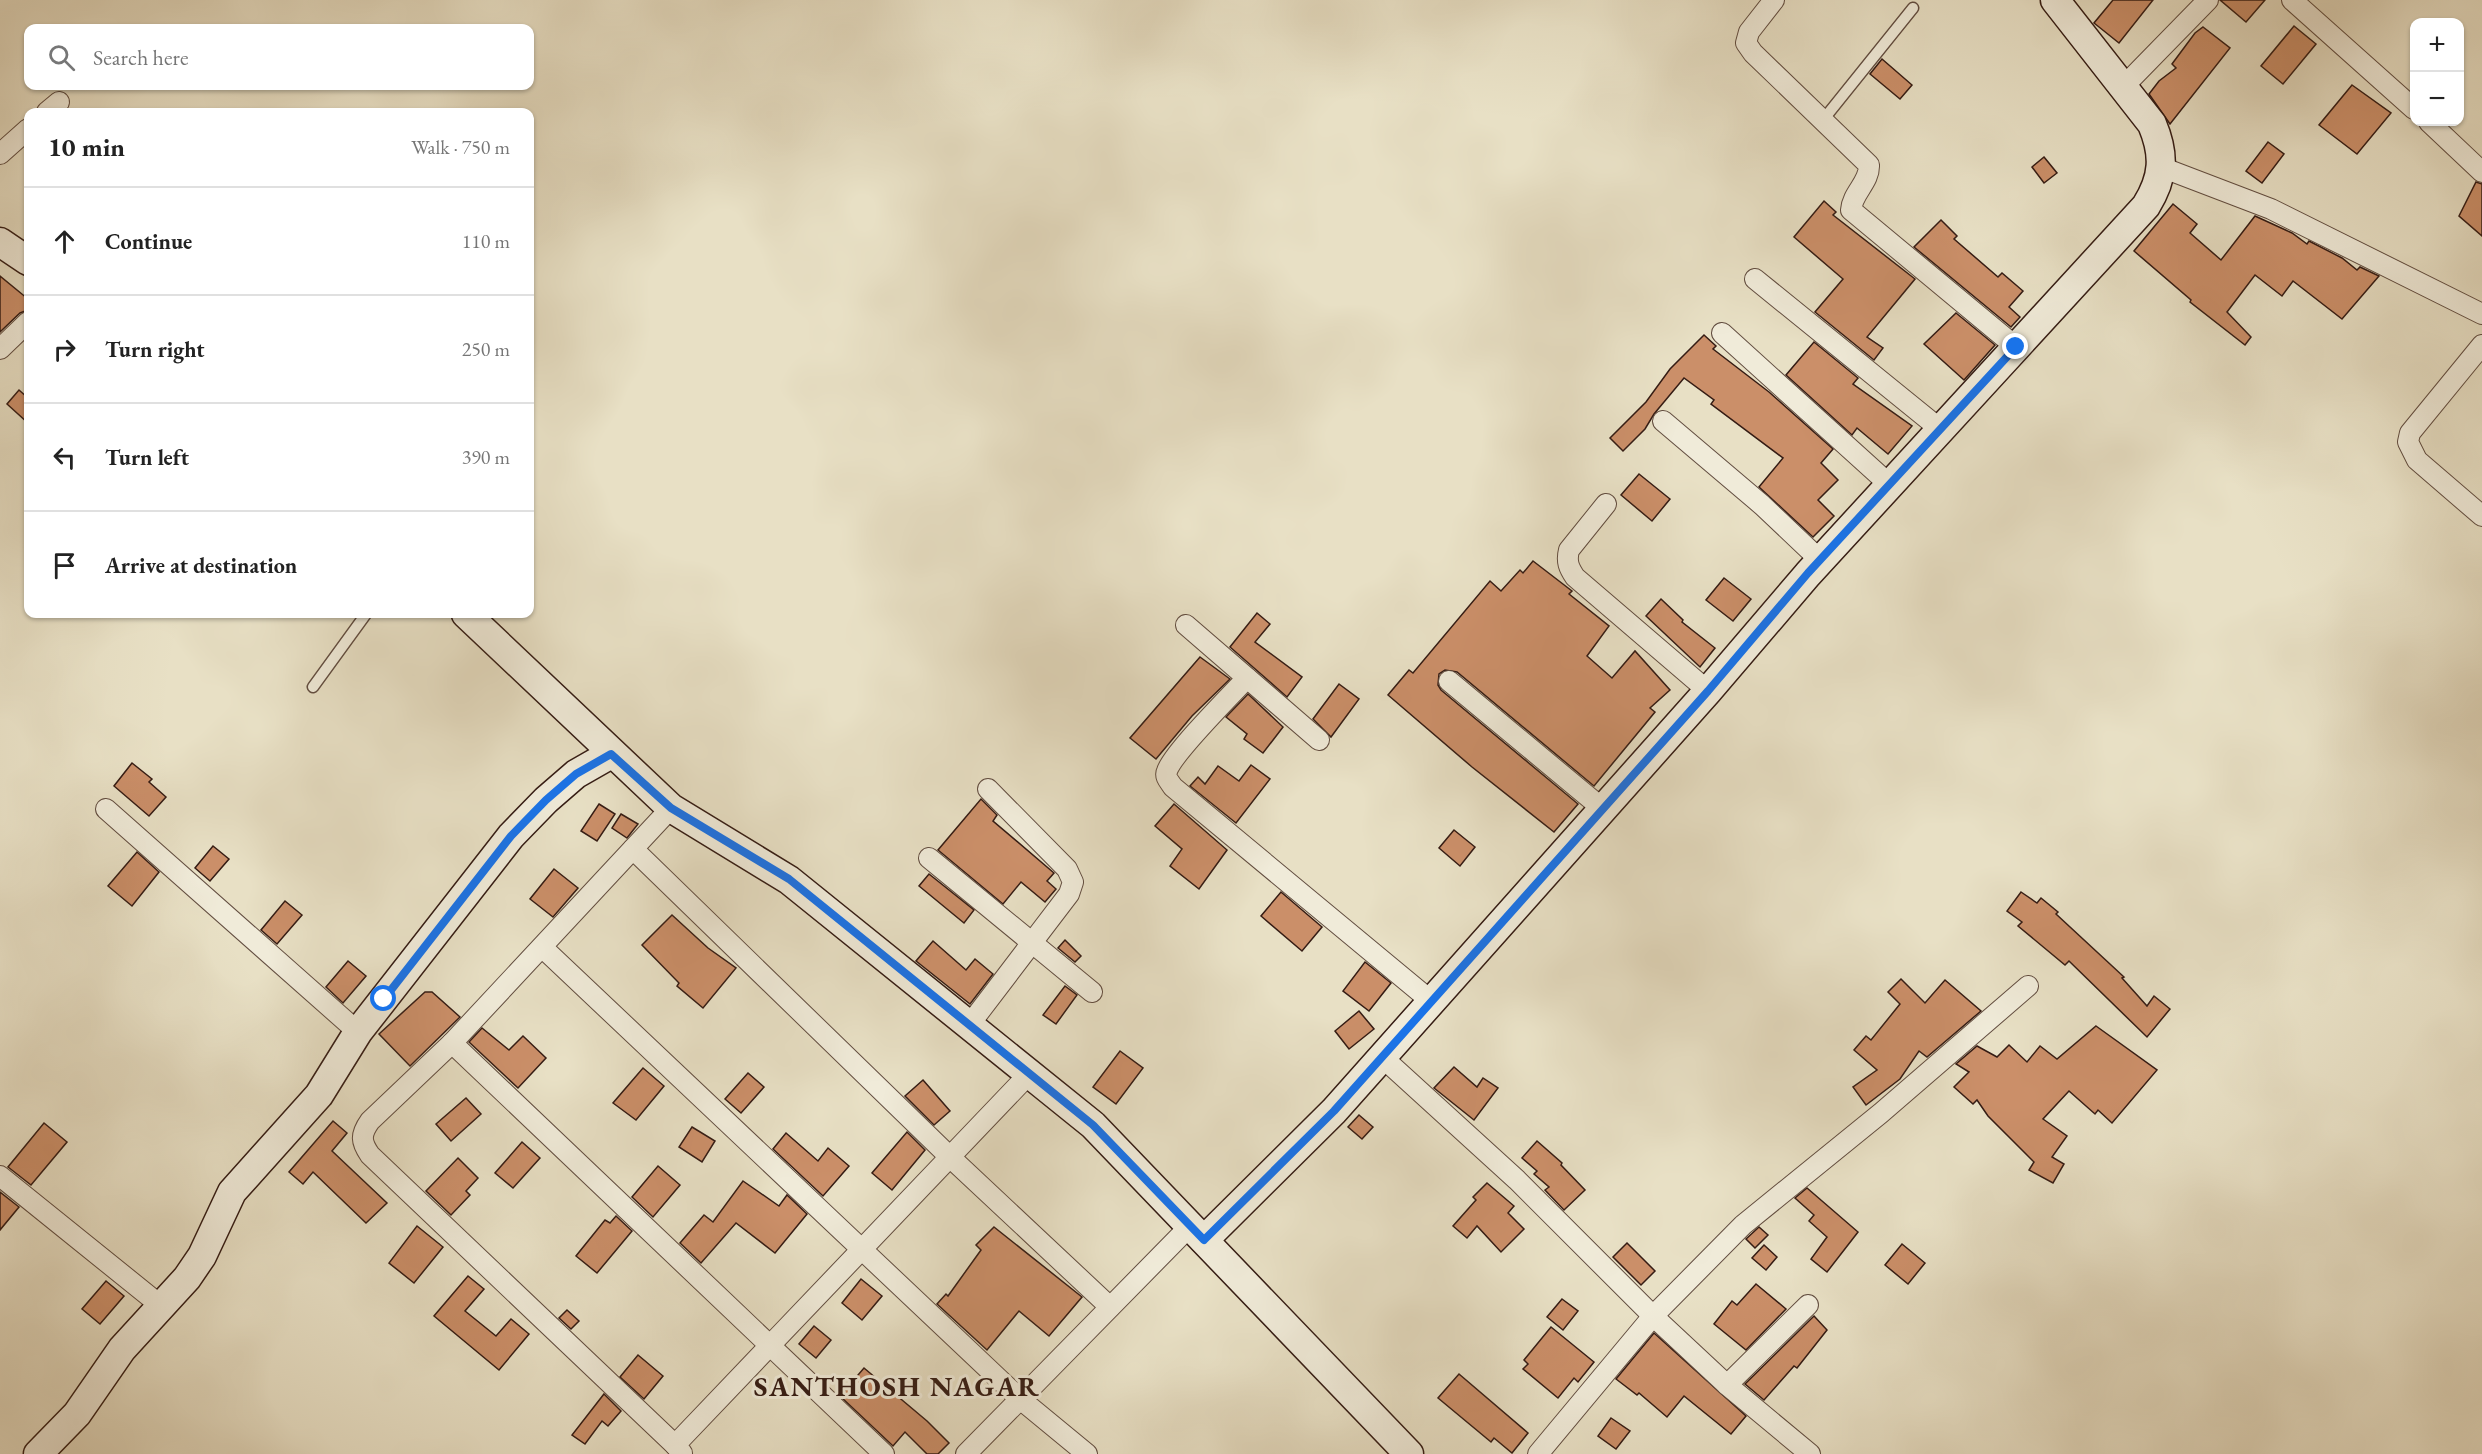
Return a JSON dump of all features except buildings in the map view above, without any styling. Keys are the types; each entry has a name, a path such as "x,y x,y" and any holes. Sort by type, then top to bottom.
{"main road":[{"path":"1197,1233 1334,1111 1708,691 1820,560 2146,206 2156,190 2161,167 2161,145 2152,124 2055,0"},
{"path":"0,242 24,256"},
{"path":"470,618 668,812 789,879 1093,1125 1408,1454"},
{"path":"38,1454 77,1414 122,1349 187,1278 202,1256 232,1192 319,1095 358,1032 511,836 546,800 576,774 611,754"}],"street":[{"path":"1774,0 1749,32 1746,43 1753,53 1869,165 1869,174 1851,203 1851,210 2016,347"},
{"path":"2123,87 2208,0"},
{"path":"2292,0 2410,105"},
{"path":"2433,126 2482,172"},
{"path":"0,154 24,133"},
{"path":"2161,167 2271,209 2482,315"},
{"path":"1755,279 1940,429"},
{"path":"3,341 24,325"},
{"path":"1722,333 1890,485"},
{"path":"2482,345 2410,433 2408,442 2417,460 2482,516"},
{"path":"1663,421 1762,505 1820,560"},
{"path":"1606,504 1569,550 1567,559 1569,568 1575,577 1708,691"},
{"path":"1186,625 1319,740"},
{"path":"1247,678 1178,754 1166,771 1167,778 1173,787 1431,1001"},
{"path":"1449,681 1603,809"},
{"path":"970,1024 1069,894 1073,882 1067,869 988,789"},
{"path":"106,809 358,1032"},
{"path":"668,812 543,948 452,1042 370,1121 363,1131 362,1143 370,1155 679,1449 769,1346 1030,1073"},
{"path":"639,843 951,1158 1110,1307"},
{"path":"929,858 1092,992"},
{"path":"543,948 1019,1398 1087,1454"},
{"path":"1538,1454 1653,1316 1743,1225 1881,1113 2028,986"},
{"path":"452,1042 884,1454"},
{"path":"1382,1057 1517,1180 1653,1316 1727,1385 1810,1454"},
{"path":"0,1176 160,1305"},
{"path":"966,1454 1110,1307 1197,1233"},
{"path":"1727,1385 1808,1305"}],"lane":[{"path":"1823,120 1913,9"},
{"path":"313,687 363,618"}],"district":[{"name":"SANTHOSH NAGAR","path":"897,1386"}],"route":[{"path":"384,999 511,836 546,800 576,774 611,754 671,808 789,879 1093,1125 1204,1240 1334,1111 1708,691 1808,573 2016,347"}]}
